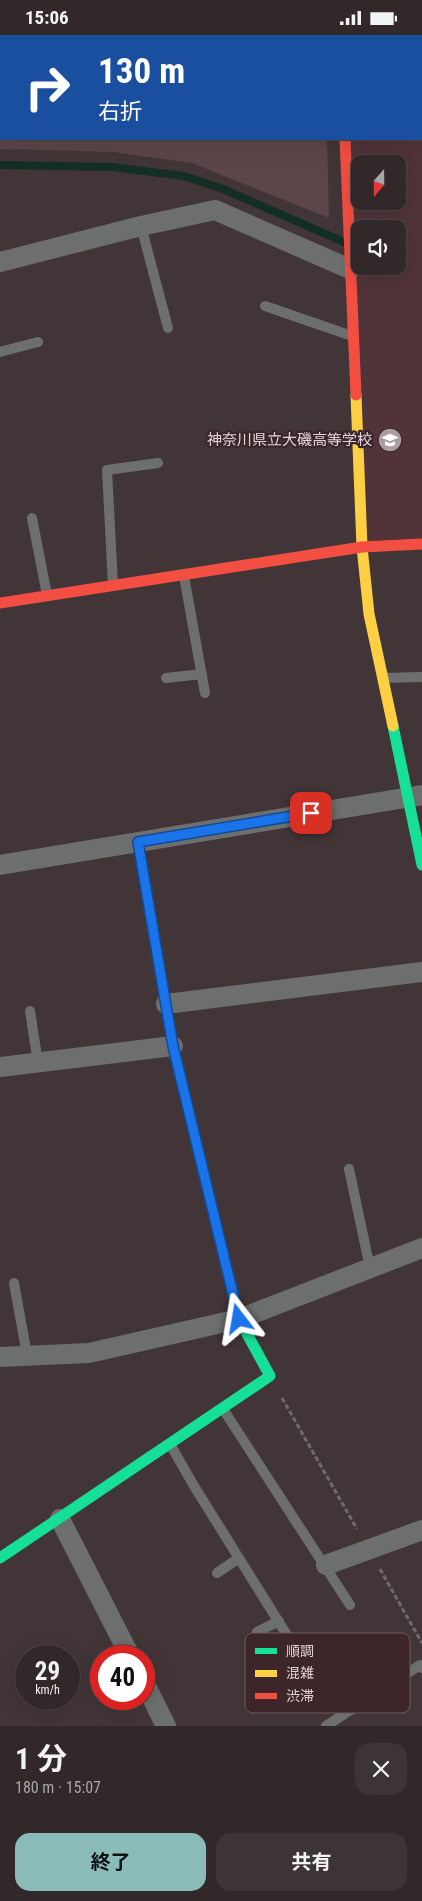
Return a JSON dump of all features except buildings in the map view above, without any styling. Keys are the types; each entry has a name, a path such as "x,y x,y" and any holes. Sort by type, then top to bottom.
{"street":[{"path":"345,140 362,547 369,614 382,678 414,796 422,865"},
{"path":"0,262 141,226 216,210 350,265"},
{"path":"0,603 362,547 422,544"},
{"path":"0,865 414,796"},
{"path":"0,1558 270,1376 239,1319 173,1046 138,842"},
{"path":"166,1004 422,972"},
{"path":"0,1067 173,1046"},
{"path":"0,1357 89,1353 239,1319 422,1248"},
{"path":"60,1519 124,1645"},
{"path":"326,1565 422,1530"},
{"path":"155,1704 166,1726"}],"lane":[{"path":"141,226 168,328"},
{"path":"264,306 353,337"},
{"path":"0,352 38,342"},
{"path":"113,586 107,470 158,463"},
{"path":"32,517 47,596"},
{"path":"184,575 205,693"},
{"path":"166,678 202,674"},
{"path":"382,678 422,677"},
{"path":"30,1011 38,1063"},
{"path":"349,1169 370,1268"},
{"path":"14,1283 28,1355"},
{"path":"222,1408 326,1565 350,1605"},
{"path":"170,1443 194,1486 286,1633"},
{"path":"216,1573 239,1558"},
{"path":"258,1632 279,1621"},
{"path":"410,1671 420,1665 422,1668"},
{"path":"326,1726 346,1713"}],"path":[{"path":"270,1376 422,1643"}],"shaded area":[{"path":"0,140 327,140 329,218 192,163 113,152 0,149"},
{"name":"神奈川県立大磯高等学校","path":"345,140 422,140 422,544 362,547"}],"waterway":[{"path":"0,165 112,167 184,176 223,189 344,242"}],"traffic: fast":[{"path":"393,726 422,865"},
{"path":"0,1558 270,1376 239,1319 229,1278"}],"traffic: slow":[{"path":"356,395 362,547 369,614 393,726"}],"traffic: jam":[{"path":"345,140 356,395"},
{"path":"0,603 362,547 422,544"},
{"path":"138,842 173,1046 229,1278"}],"place":[{"name":"神奈川県立大磯高等学校","path":"390,440"}],"route":[{"path":"239,1319 173,1046 138,842 311,813"}]}
